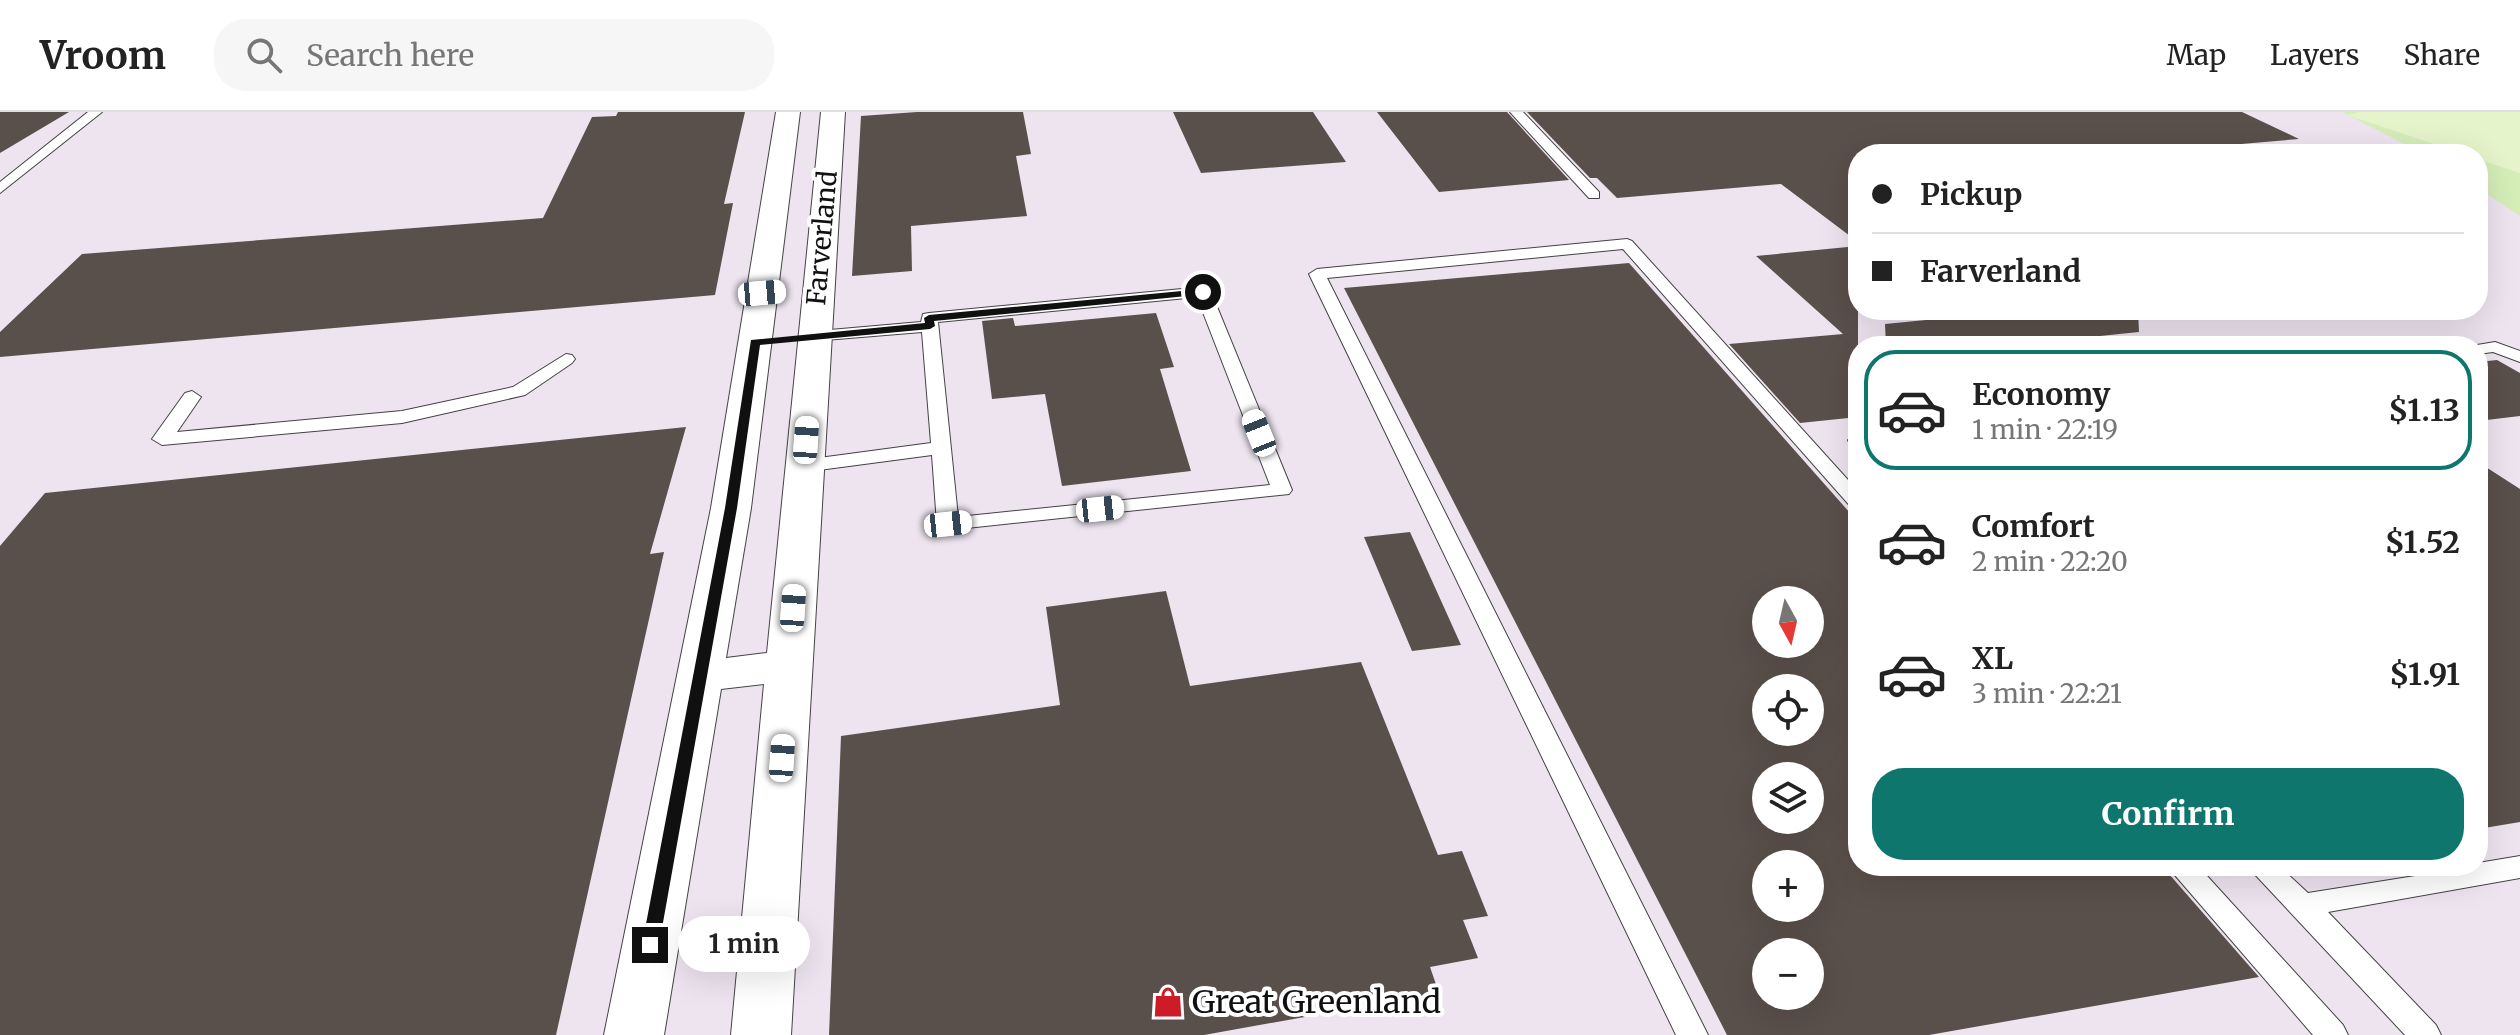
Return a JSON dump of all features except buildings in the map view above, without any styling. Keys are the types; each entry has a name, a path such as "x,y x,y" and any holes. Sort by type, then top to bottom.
{"street":[{"name":"Farverland","path":"634,1035 731,508 788,112"},
{"name":"Farverland","path":"761,1035 813,336 833,112"},
{"path":"777,191 826,188"},
{"path":"762,293 817,289"},
{"path":"755,342 813,336"},
{"path":"700,676 789,666"}],"lane":[{"path":"0,189 96,112"},
{"path":"1516,112 1594,195"},
{"path":"1692,1035 1317,274 1627,244 1848,492"},
{"path":"1203,292 1282,490 948,524 930,326 929,318 1203,292"},
{"path":"813,336 930,326"},
{"path":"2488,348 2495,347 2520,357"},
{"path":"192,397 162,439 402,417 519,391 566,359"},
{"path":"804,466 941,448"},
{"path":"2488,873 2520,867"},
{"path":"2190,876 2332,1035"},
{"path":"2272,876 2425,1035"},
{"path":"2303,905 2469,876"}],"shaded area":[{"path":"0,112 2520,112 2520,1035 0,1035"}],"green space":[{"path":"2342,112 2520,112 2520,216 2488,195 2488,144 2404,144"},
{"path":"2360,112 2520,112 2520,173 2488,162 2488,144 2434,144 2347,115"}],"place":[{"name":"Great Greenland","path":"1168,1002"}],"route":[{"path":"650,945 731,508 755,342 930,326 929,318 1203,292"}]}
